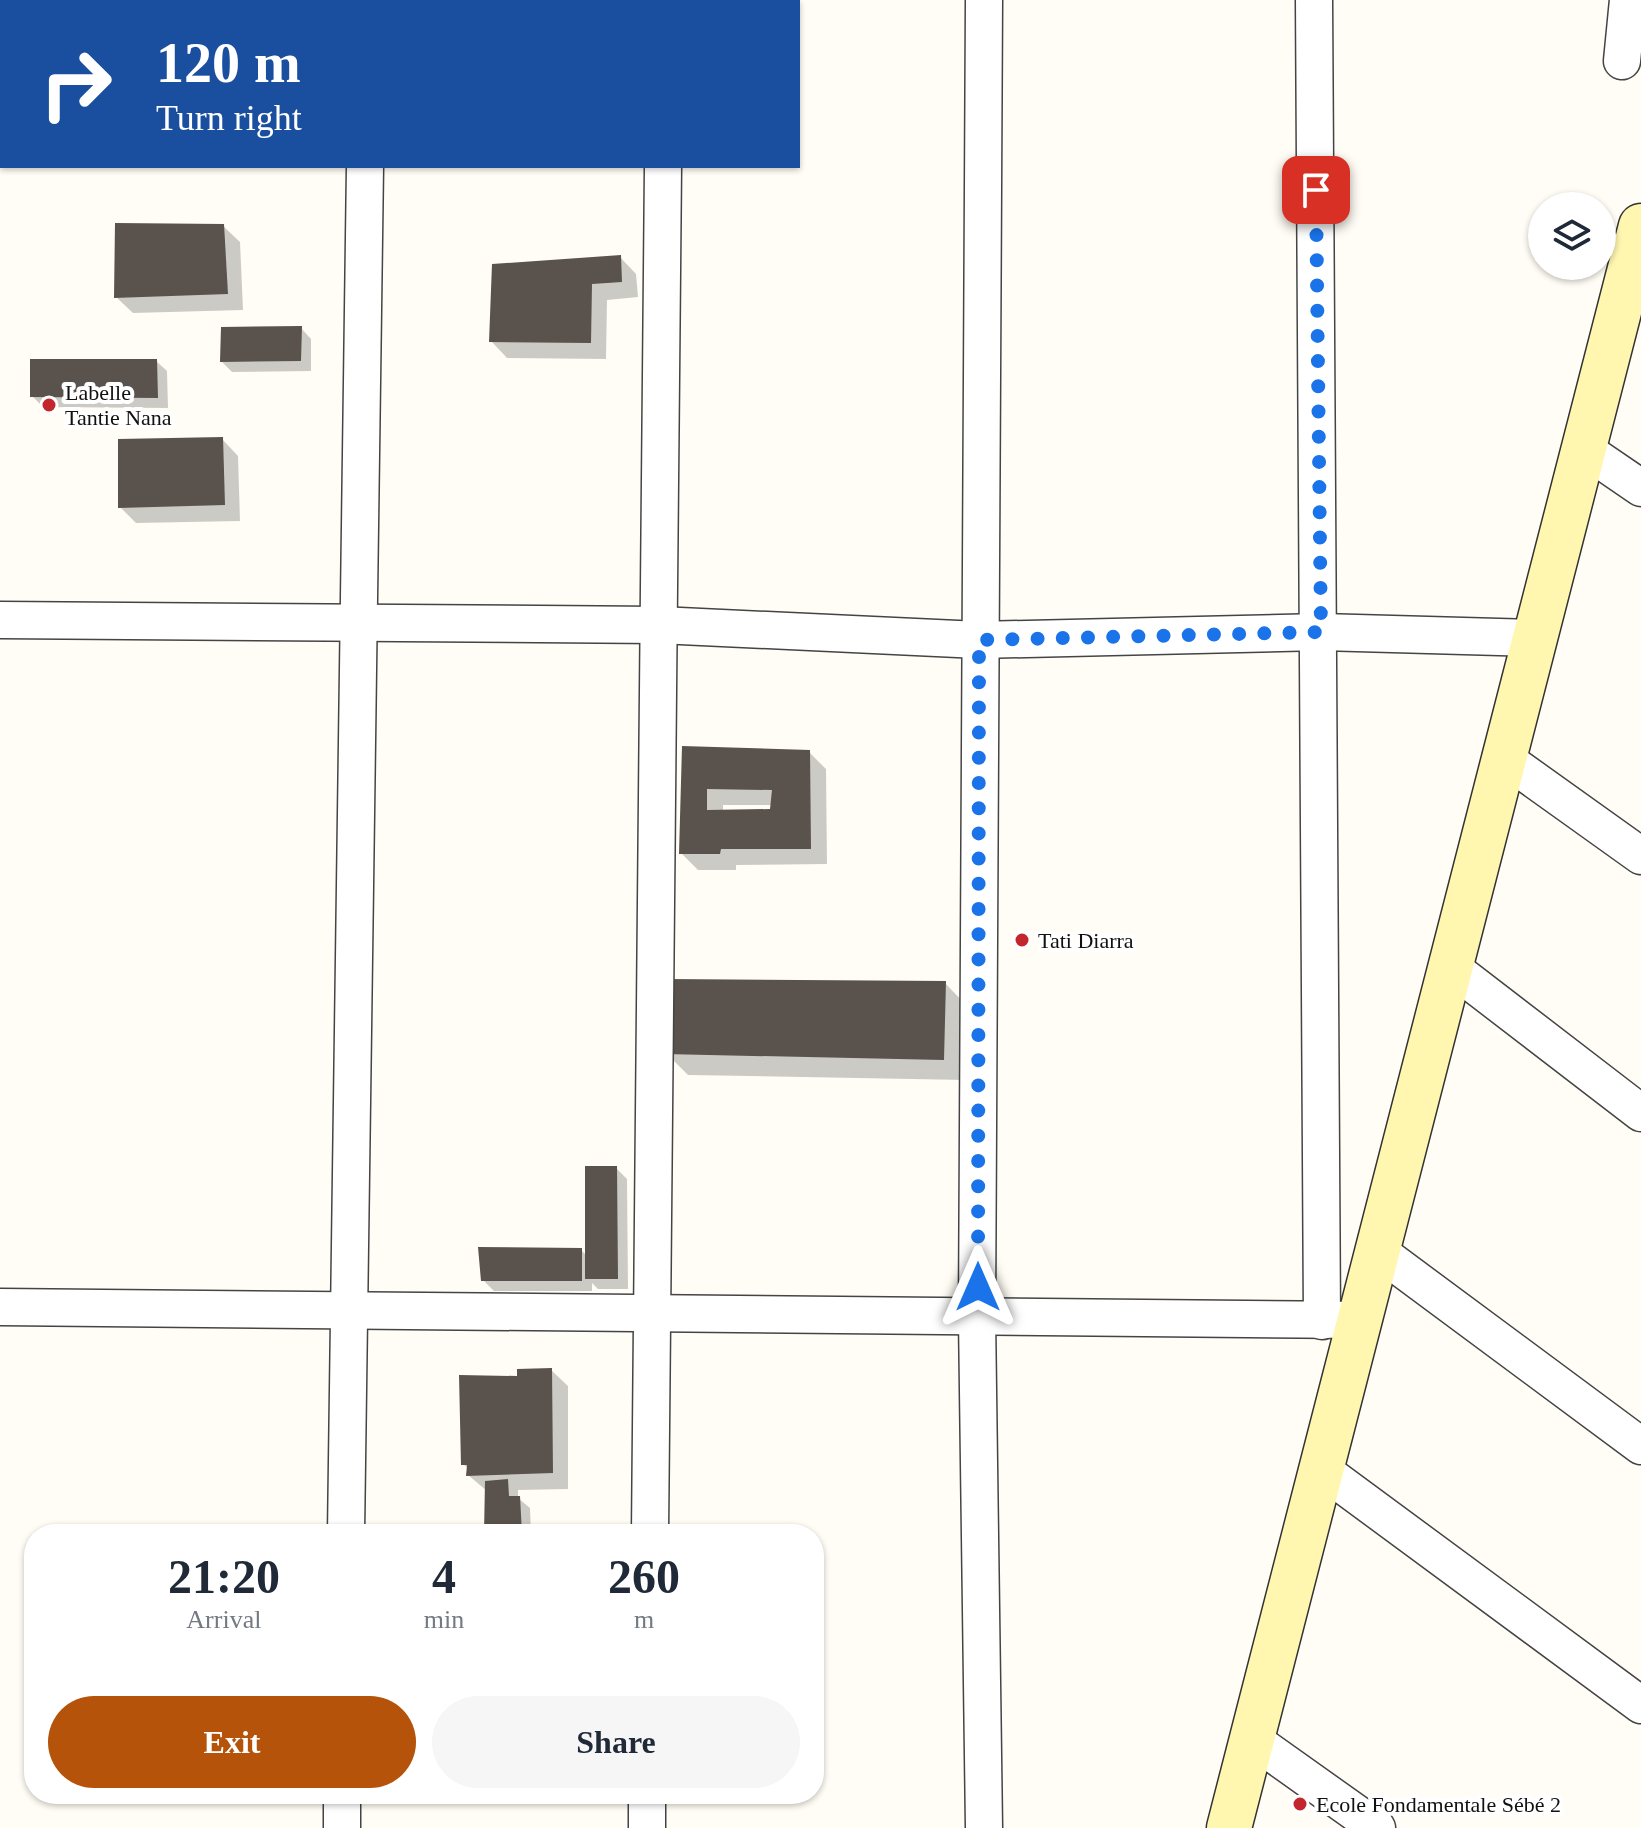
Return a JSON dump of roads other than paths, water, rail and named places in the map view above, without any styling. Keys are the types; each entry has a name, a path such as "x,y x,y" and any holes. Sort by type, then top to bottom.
{"street":[{"path":"984,0 977,1317 984,1828"},
{"path":"1229,1828 1321,1469 1341,1320 1321,632 1314,0"},
{"path":"1622,61 1628,0"},
{"path":"346,1524 365,168"},
{"path":"650,1524 663,168"},
{"path":"1341,1320 1378,1251 1641,226"},
{"path":"1584,449 1641,488"},
{"path":"0,620 659,625 979,640 1321,632 1535,638"},
{"path":"1504,758 1641,856"},
{"path":"1451,967 1641,1113"},
{"path":"1378,1251 1641,1446"},
{"path":"0,1307 1341,1320"},
{"path":"1321,1469 1641,1705"},
{"path":"1252,1739 1377,1828"},
{"path":"342,1804 342,1828"},
{"path":"647,1804 647,1828"}],"place":[{"name":"Labelle Tantie Nana","path":"49,405"},
{"name":"Tati Diarra","path":"1022,940"},
{"name":"Ecole Fondamentale Sébé 2","path":"1300,1804"}]}
